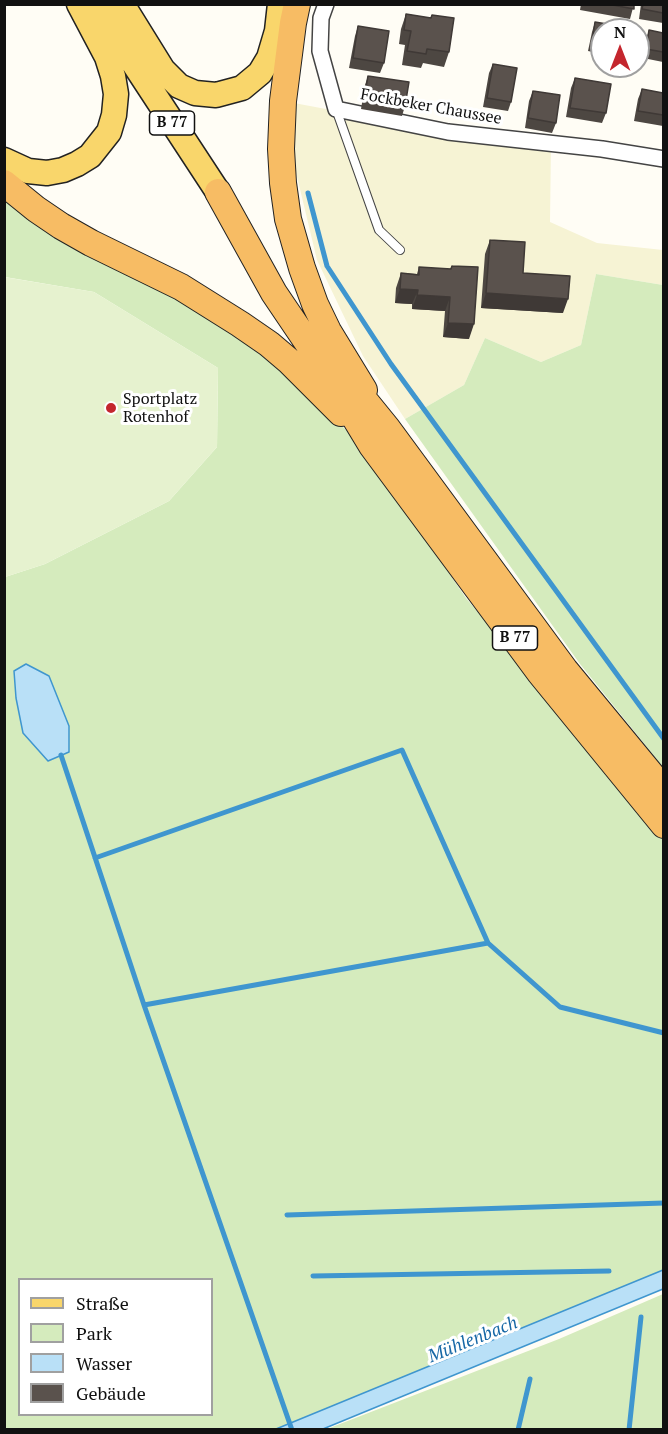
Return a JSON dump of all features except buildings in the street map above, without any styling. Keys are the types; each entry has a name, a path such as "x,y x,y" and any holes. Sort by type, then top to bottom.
{"highway":[{"path":"297,4 285,90 281,149 288,219 315,304 380,437"},
{"path":"4,183 36,209 62,226 91,243 182,287 269,344 380,437"},
{"name":"B 77","path":"218,192 274,292 326,370 663,790"},
{"name":"B 77","path":"380,437 540,673 663,825"}],"main road":[{"path":"4,160 28,171 47,173 63,170 77,165 90,156 109,132 115,104 113,76 107,57 79,4"},
{"name":"B 77","path":"96,4 218,192"},
{"path":"122,4 163,70 179,86 195,93 216,95 242,88 260,73 269,58 277,31 280,4"}],"street":[{"name":"Fockbeker Chaussee","path":"326,4 321,18 320,51 336,109 448,132 602,149 663,159"}],"lane":[{"path":"336,109 379,230 400,250"}],"shaded area":[{"path":"294,103 448,132 551,143 550,222 597,243 663,250 663,285 596,274 581,345 541,362 485,338 464,385 405,419 363,356 317,260 293,160"}],"green space":[{"path":"4,190 202,306 287,371 361,445 466,598 663,835 663,1270 276,1429 5,1429 5,577 45,564 169,501 217,447 218,368 94,292 5,277"},
{"path":"596,274 663,285 663,767 580,664 405,419 464,385 485,338 541,362 581,345"},
{"name":"Sportplatz Rotenhof","path":"4,277 94,292 218,368 217,447 169,501 45,564 5,577"},
{"path":"663,1294 663,1429 327,1429 559,1339"}],"water":[{"path":"26,664 49,676 69,726 69,752 48,761 23,733 16,698 14,671"},
{"path":"663,1270 663,1289 323,1429 276,1429"}],"waterway":[{"path":"308,193 327,266 391,364 664,739"},
{"path":"95,858 402,750 488,943 560,1007 664,1033"},
{"path":"61,755 144,1005 292,1430"},
{"path":"144,1005 488,943"},
{"path":"287,1215 664,1203"},
{"path":"313,1276 609,1271"},
{"path":"629,1430 641,1317"},
{"path":"518,1430 530,1379"}],"place":[{"name":"Sportplatz Rotenhof","path":"111,408"}],"water label":[{"name":"Mühlenbach","path":"473,1340"}]}
